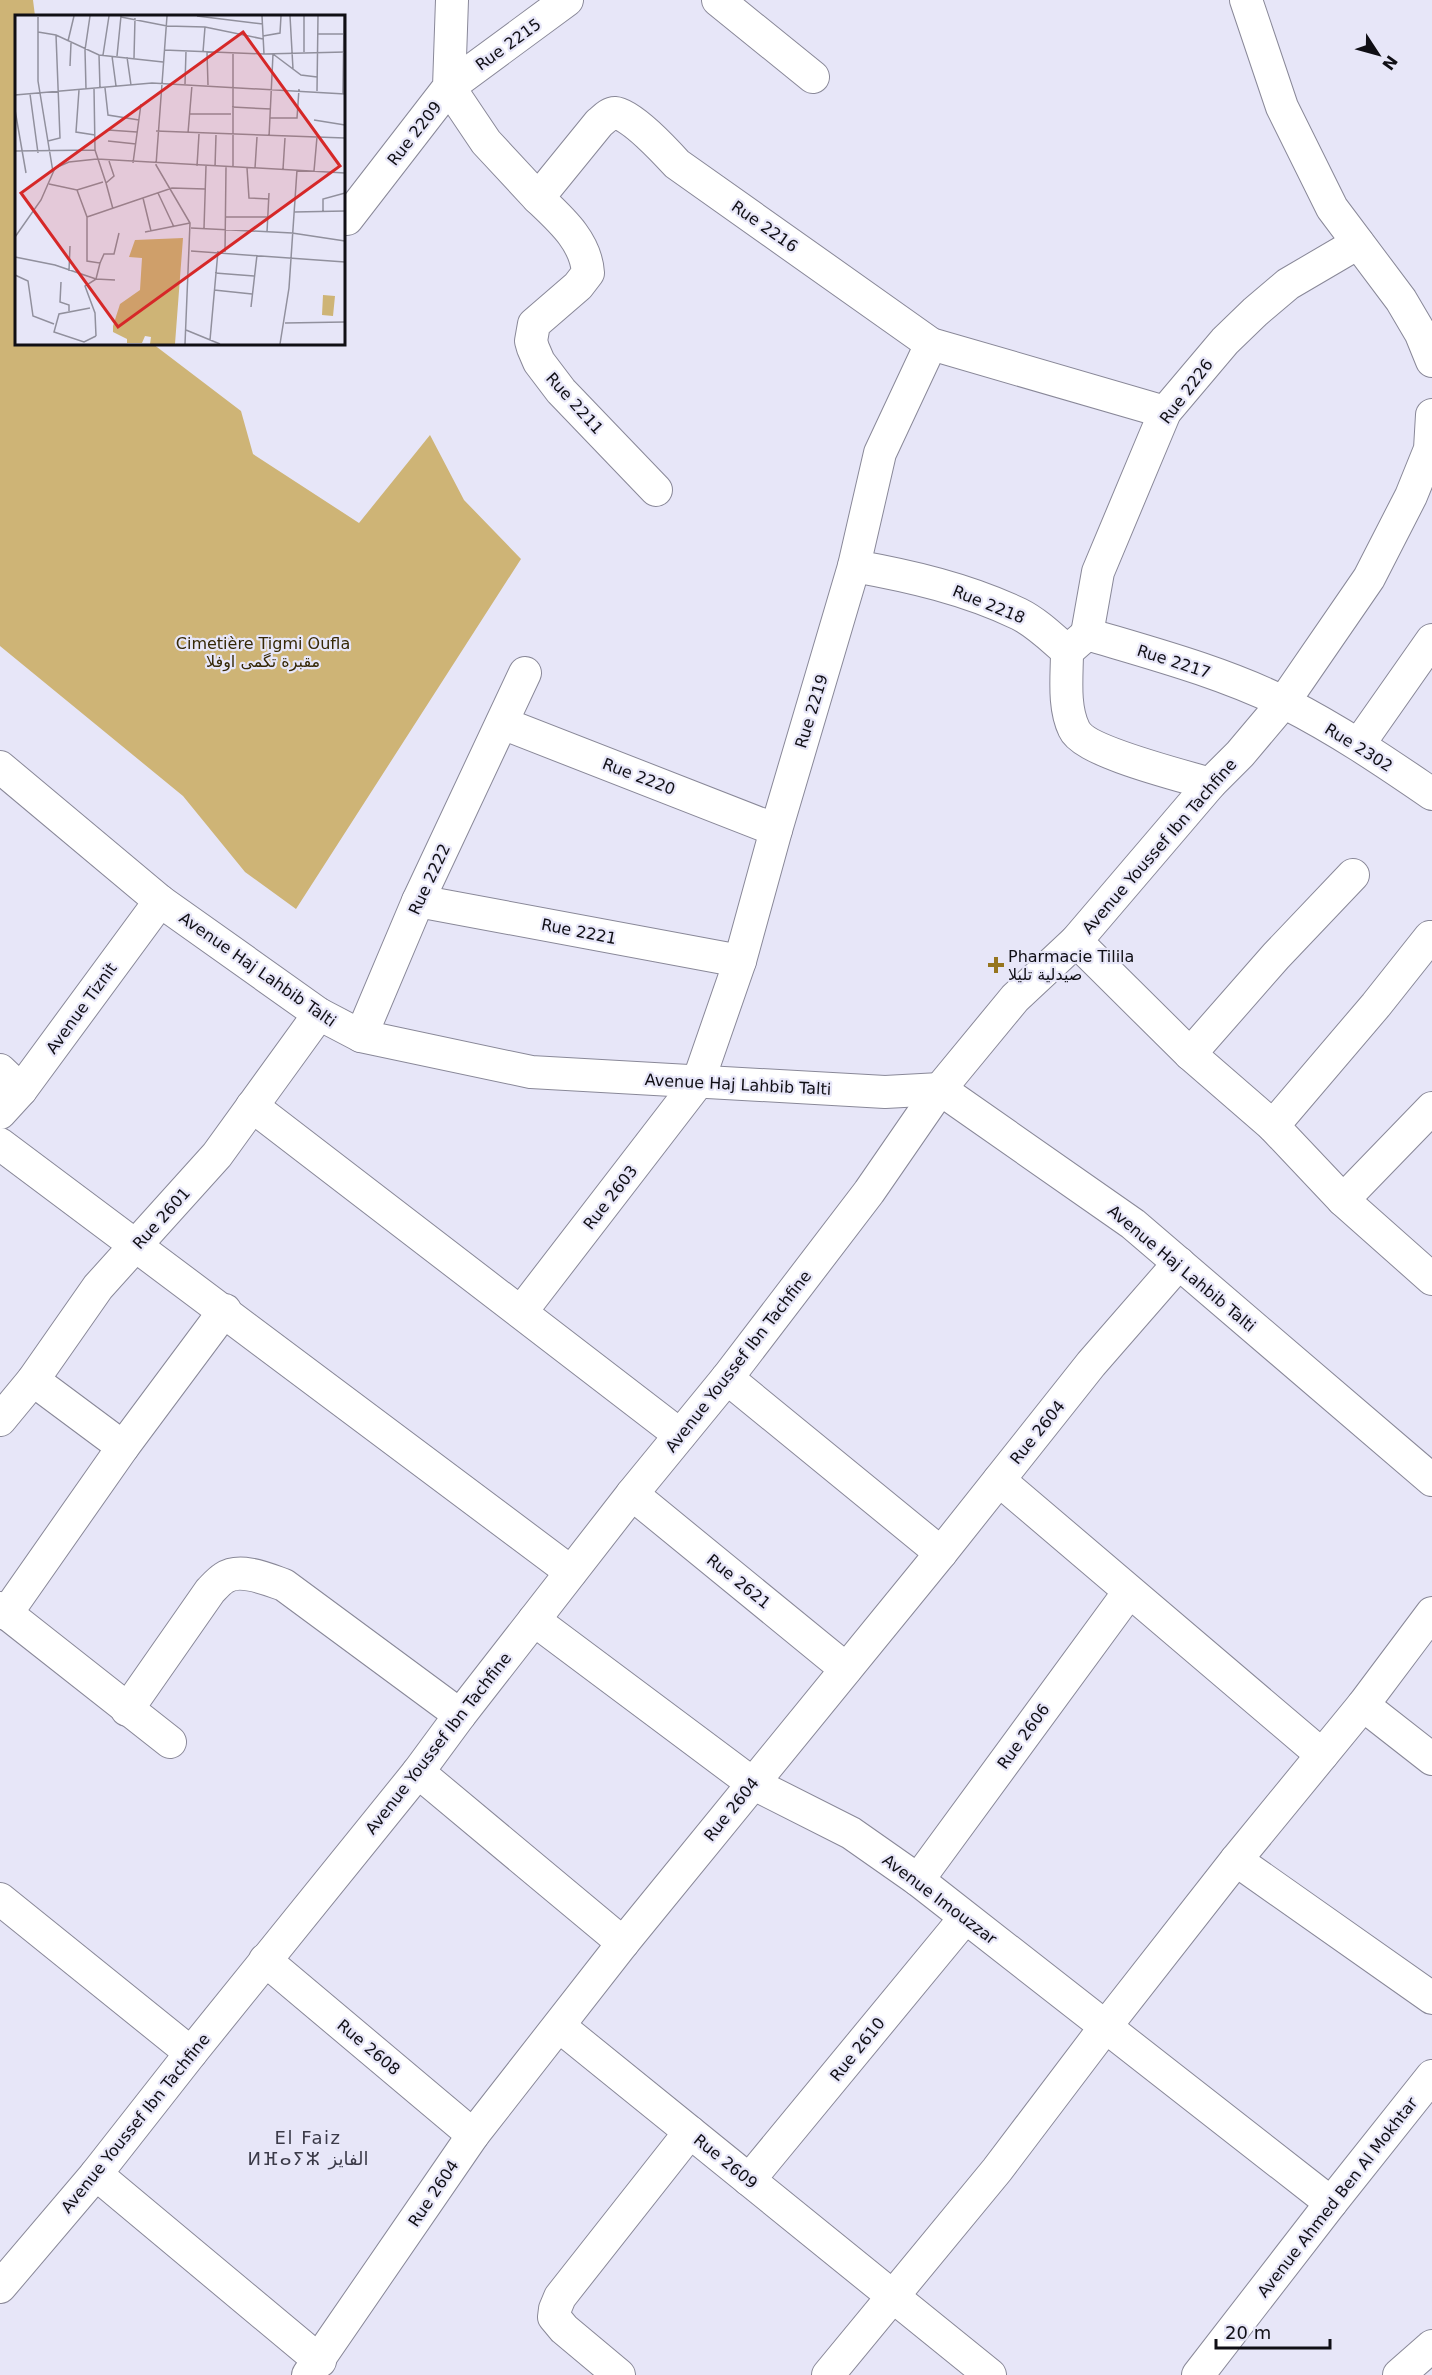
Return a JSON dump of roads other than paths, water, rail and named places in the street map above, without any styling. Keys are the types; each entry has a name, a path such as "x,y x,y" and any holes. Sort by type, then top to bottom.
{"street":[{"name":"Rue 2209","path":"347,219 449,87 452,0"},
{"name":"Rue 2215","path":"449,87 567,0"},
{"path":"718,0 813,77"},
{"path":"1246,0 1282,107 1332,208 1401,300 1428,344"},
{"path":"449,87 486,142 538,198"},
{"name":"Rue 2216","path":"538,198 599,123 609,114 615,113 657,142 677,164 931,344 1165,412"},
{"name":"Rue 2211","path":"538,198 576,239 584,251 588,273 578,286 534,324 531,341 533,348 539,362 561,391 656,489"},
{"name":"Rue 2226","path":"1077,643 1098,572 1165,412 1225,341 1255,312 1288,284 1358,243"},
{"name":"Rue 2219","path":"698,1082 740,961 854,566 880,453 931,344"},
{"name":"Avenue Youssef Ibn Tachfine","path":"0,2287 96,2174 418,1772 632,1494 727,1378 868,1192 940,1089 1016,998 1076,941 1210,784 1240,754 1283,703 1369,578 1411,496 1430,449 1432,415"},
{"name":"Rue 2218","path":"854,566 911,576 982,600 1020,615 1077,643"},
{"path":"1359,744 1432,640"},
{"path":"1077,643 1070,717 1078,736 1083,741 1122,757 1210,784"},
{"name":"Rue 2217","path":"1077,643 1194,665 1283,703"},
{"name":"Rue 2222","path":"361,1036 418,901 525,674"},
{"name":"Rue 2302","path":"1283,703 1359,744 1432,795"},
{"name":"Rue 2220","path":"502,723 776,830"},
{"name":"Avenue Haj Lahbib Talti","path":"0,767 160,901 319,1014 361,1036 531,1072 885,1092 940,1089 1133,1224 1432,1480"},
{"path":"1190,1054 1276,956 1353,875"},
{"name":"Avenue Tiznit","path":"0,1113 11,1080 160,901"},
{"name":"Rue 2221","path":"418,901 740,961"},
{"path":"1273,1126 1376,1005 1430,937"},
{"path":"1076,941 1190,1054 1273,1126 1343,1200 1432,1279"},
{"name":"Rue 2601","path":"0,1420 33,1380 99,1287 217,1155 319,1014"},
{"name":"Rue 2603","path":"521,1312 698,1082"},
{"path":"252,1106 680,1435"},
{"path":"1343,1200 1432,1108"},
{"path":"0,1144 225,1310 572,1572"},
{"name":"Rue 2604","path":"314,2368 473,2135 623,1943 1092,1364 1179,1263"},
{"path":"170,1742 3,1611 225,1310"},
{"path":"727,1378 941,1553"},
{"path":"33,1380 123,1447"},
{"path":"999,1480 1322,1755"},
{"name":"Rue 2621","path":"632,1494 846,1669"},
{"path":"127,1710 210,1591 225,1577 235,1574 255,1575 284,1585 460,1715"},
{"name":"Rue 2606","path":"918,1880 1129,1592"},
{"path":"828,2375 997,2170 1106,2026 1236,1860 1363,1705 1432,1613"},
{"name":"Avenue Imouzzar","path":"534,1620 752,1783 851,1833 918,1880 1330,2203"},
{"path":"1363,1705 1432,1759"},
{"path":"418,1772 623,1943"},
{"path":"1236,1860 1432,1998"},
{"path":"0,1899 191,2053"},
{"name":"Rue 2610","path":"749,2180 965,1918"},
{"name":"Rue 2608","path":"266,1960 473,2135"},
{"name":"Rue 2609","path":"559,2026 990,2375"},
{"name":"Avenue Ahmed Ben Al Mokhtar","path":"1198,2375 1330,2203 1432,2076"},
{"path":"619,2375 564,2329 554,2317 555,2309 560,2297 690,2132"},
{"path":"96,2174 314,2368"},
{"path":"1400,2375 1432,2346"}],"place":[{"name":"Pharmacie Tilila صيدلية تليلا","path":"996,965"}],"district":[{"name":"El Faiz ⵍⴼⴰⵢⵣ الفايز","path":"308,2148"}],"park label":[{"name":"Cimetière Tigmi Oufla مقبرة تگمی اوفلا","path":"263,652"}]}
